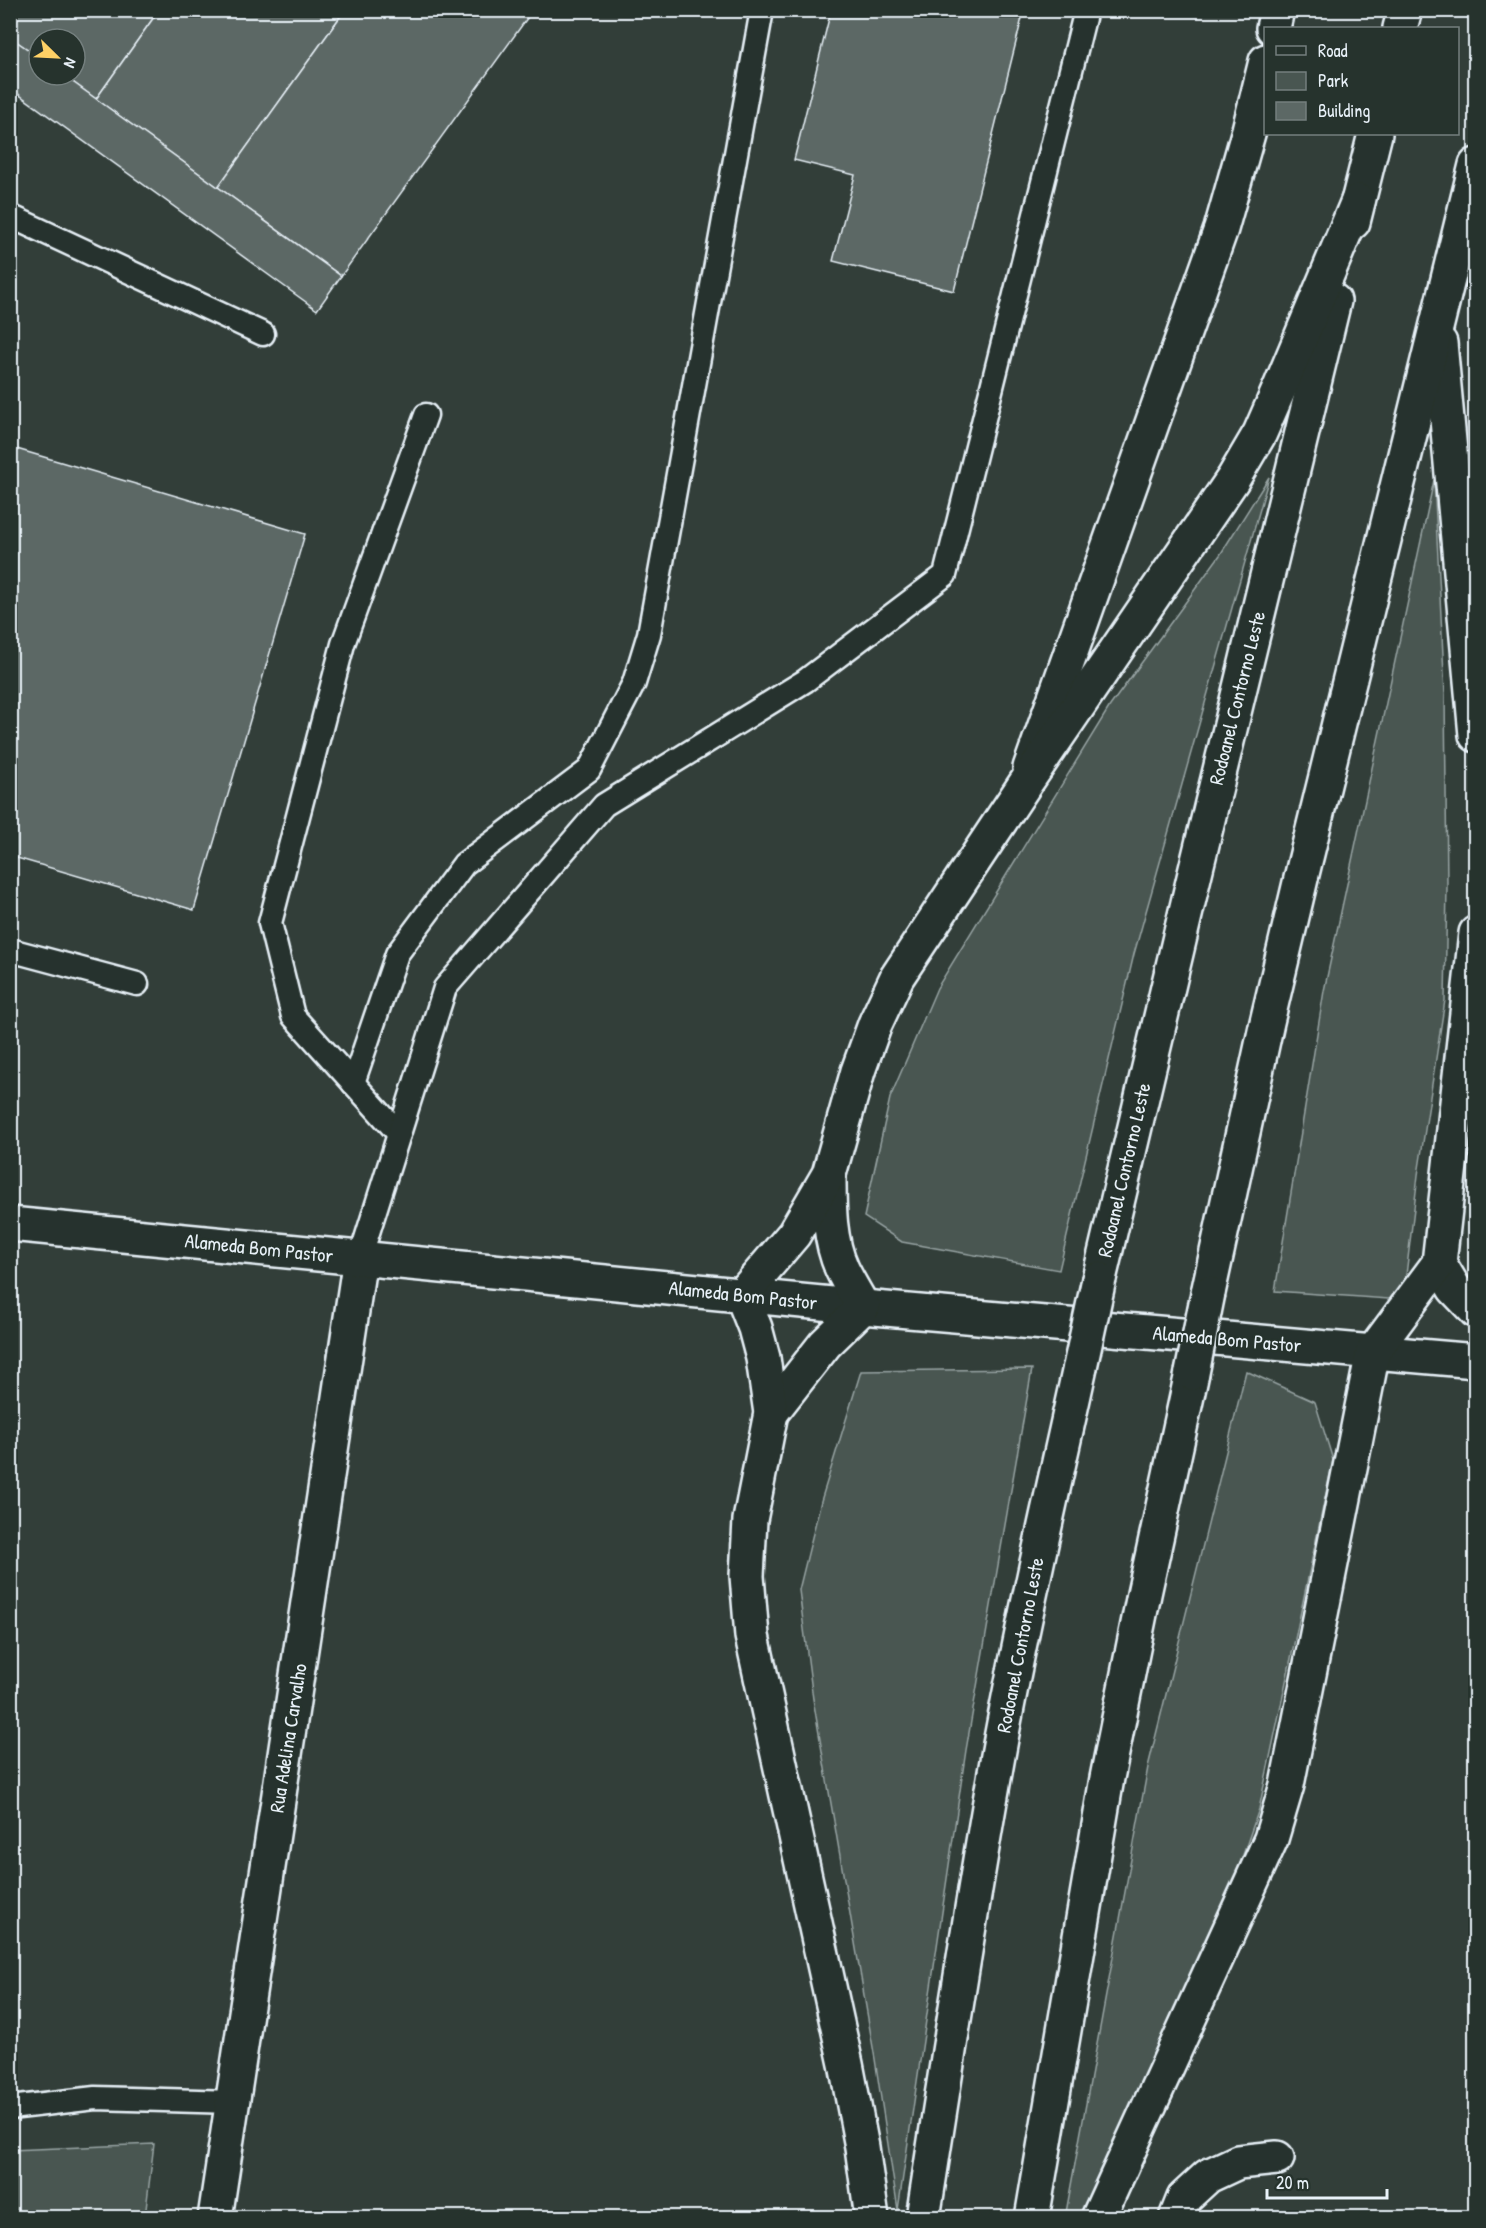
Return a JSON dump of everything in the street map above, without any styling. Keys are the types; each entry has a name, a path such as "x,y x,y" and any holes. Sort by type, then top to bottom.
{"main road":[{"path":"1273,27 1277,10"},
{"path":"1400,27 1405,10"},
{"path":"1025,784 1221,229 1264,69"},
{"name":"Rodoanel Contorno Leste","path":"923,2217 966,1941 1030,1593 1099,1279 1195,873 1375,135"},
{"path":"1032,2217 1107,1778 1144,1594 1269,1011 1476,165"},
{"path":"872,2217 862,2147 846,2064 752,1636 747,1576 750,1520 771,1413 763,1358 755,1328 742,1295 794,1234 829,1174 858,1071 875,1024 897,977 1025,784 1233,479 1260,433 1358,201"},
{"path":"1438,317 1476,735"},
{"path":"1098,2217 1271,1839 1287,1785 1373,1352 1439,1263 1476,933"},
{"path":"771,1413 825,1344 863,1307 842,1269 833,1241 829,1210 829,1174"},
{"name":"Alameda Bom Pastor","path":"10,1224 863,1307 1476,1361"},
{"name":"Rua Adelina Carvalho","path":"215,2217 360,1258"},
{"path":"1439,1263 1454,1288 1476,1311"},
{"path":"1176,2217 1184,2198 1208,2176 1238,2162 1276,2158"}],"lane":[{"path":"353,1083 398,954 464,864 589,770 634,682 649,634 762,10"},
{"path":"360,1258 445,988 603,805 805,681 945,575 1086,10"},
{"path":"10,216 263,334"},
{"path":"399,1134 293,1016 270,923 343,644 426,415"},
{"path":"10,950 137,984"},
{"path":"10,2108 95,2098 233,2102"}],"green space":[{"path":"1269,477 1134,954 1059,1270 902,1242 864,1217 890,1098 937,988 1110,706 1220,555"},
{"path":"1434,480 1445,694 1447,886 1445,1000 1418,1175 1403,1300 1275,1291 1324,991"},
{"path":"1032,1369 966,1750 898,2210 875,2059 813,1699 799,1590 821,1501 861,1371"},
{"path":"1246,1371 1315,1402 1333,1460 1259,1809 1213,1941 1079,2217 1065,2218 1148,1767"},
{"path":"154,2144 145,2217 11,2217 11,2150"}],"building":[{"path":"10,10 159,10 96,99 80,87 87,87 87,27 27,27 27,49 10,37"},
{"path":"159,10 345,10 218,187 96,99"},
{"path":"345,10 533,10 341,276 218,187"},
{"path":"831,10 1024,10 954,291 833,261 855,175 794,160"},
{"path":"10,37 27,49 27,87 80,87 341,276 317,310 10,88"},
{"path":"10,447 305,534 194,910 10,856"}]}
